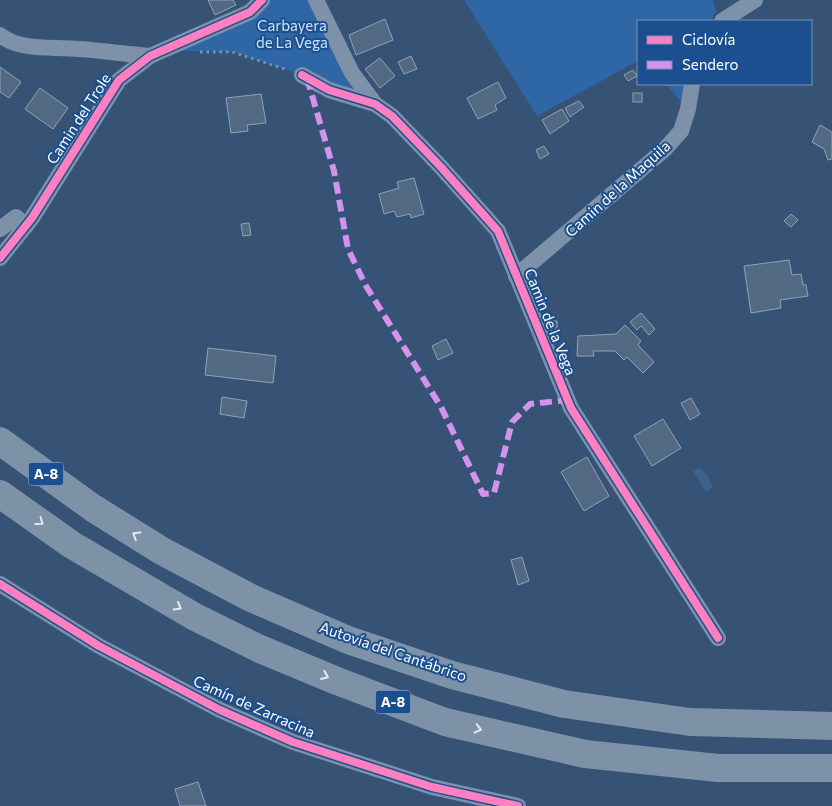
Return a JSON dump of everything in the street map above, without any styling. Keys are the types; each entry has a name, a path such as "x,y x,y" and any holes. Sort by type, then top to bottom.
{"highway":[{"name":"Autovía del Cantábrico","path":"0,441 93,508 162,552 250,598 348,640 452,674 564,704 690,722 832,726"},
{"name":"A-8","path":"0,494 72,545 195,617 260,649 337,681 445,722 585,754 718,768 832,768"},
{"path":"162,552 354,631 458,663 570,690 690,707 820,712 832,710"},
{"path":"718,768 774,780 832,782"}],"street":[{"name":"Camin del Trole","path":"0,258 26,226 119,80 150,56 250,12 262,0"},
{"name":"Camin de la Vega","path":"316,0 352,73 375,104 392,116 498,231 571,408 718,638"},
{"path":"724,20 756,0"},
{"path":"0,35 9,42 28,46 150,56"},
{"name":"Camin de la Vega","path":"302,75 329,90 375,104"},
{"name":"Camin de la Maquila","path":"516,276 666,149 681,132 688,109 692,85"},
{"path":"0,229 16,217 26,226"},
{"name":"Camín de Zarracina","path":"0,584 99,646 220,710 293,742 432,787 518,806"}],"path":[{"path":"174,45 182,52 232,52 302,75"}],"green space":[{"name":"Carbayera de La Vega","path":"262,0 316,0 375,104 302,75 232,52 182,51 174,45"},
{"path":"464,0 713,0 716,12 711,20 637,20 637,62 537,116"},
{"path":"667,85 687,85 683,104"}],"shaded area":[{"path":"700,467 708,476 713,487 706,492 693,471"}],"building":[{"path":"208,0 233,0 236,5 215,15"},
{"path":"385,19 393,40 356,55 349,35"},
{"path":"411,56 417,69 404,74 398,62"},
{"path":"380,58 395,76 380,88 365,69"},
{"path":"0,67 21,82 9,98 0,92"},
{"path":"633,70 637,76 628,81 624,75"},
{"path":"498,82 506,98 495,105 497,110 478,119 467,98"},
{"path":"40,88 68,108 53,129 25,109"},
{"path":"633,93 642,93 642,102 633,102"},
{"path":"261,94 266,123 247,125 248,131 231,133 226,98"},
{"path":"579,101 584,107 570,117 565,108"},
{"path":"562,109 569,121 550,134 542,120"},
{"path":"820,125 832,132 832,159 828,160 824,149 812,142"},
{"path":"544,146 549,154 540,159 536,150"},
{"path":"414,178 424,214 411,218 410,214 397,217 394,211 384,214 379,194 399,188 397,182"},
{"path":"791,214 798,220 791,227 784,221"},
{"path":"249,223 251,235 243,236 241,224"},
{"path":"789,260 792,275 801,274 808,296 780,300 781,308 751,313 744,266"},
{"path":"641,313 655,329 649,335 641,326 637,330 630,322"},
{"path":"551,321 557,321 557,337 551,336"},
{"path":"625,325 641,341 638,345 654,362 643,373 627,357 624,360 615,351 593,351 594,356 577,356 578,336 616,334"},
{"path":"446,339 453,353 438,360 432,346"},
{"path":"208,348 276,356 273,383 205,375"},
{"path":"222,397 247,401 244,418 220,414"},
{"path":"691,398 700,414 690,420 681,403"},
{"path":"663,419 681,448 652,466 634,436"},
{"path":"587,457 609,496 584,511 561,472"},
{"path":"522,557 529,581 518,585 511,560"},
{"path":"198,782 206,806 180,806 175,789"}],"marked path":[{"path":"307,78 334,171 348,249 366,286 441,407 483,494 494,493 512,422 530,404 567,400"}],"cycle path":[{"path":"0,258 32,218 119,80 150,56 250,12 262,0"},
{"path":"302,75 329,90 375,104 392,116 498,231 571,408 718,638"},
{"path":"0,584 99,646 220,710 293,742 432,787 518,806"}]}
